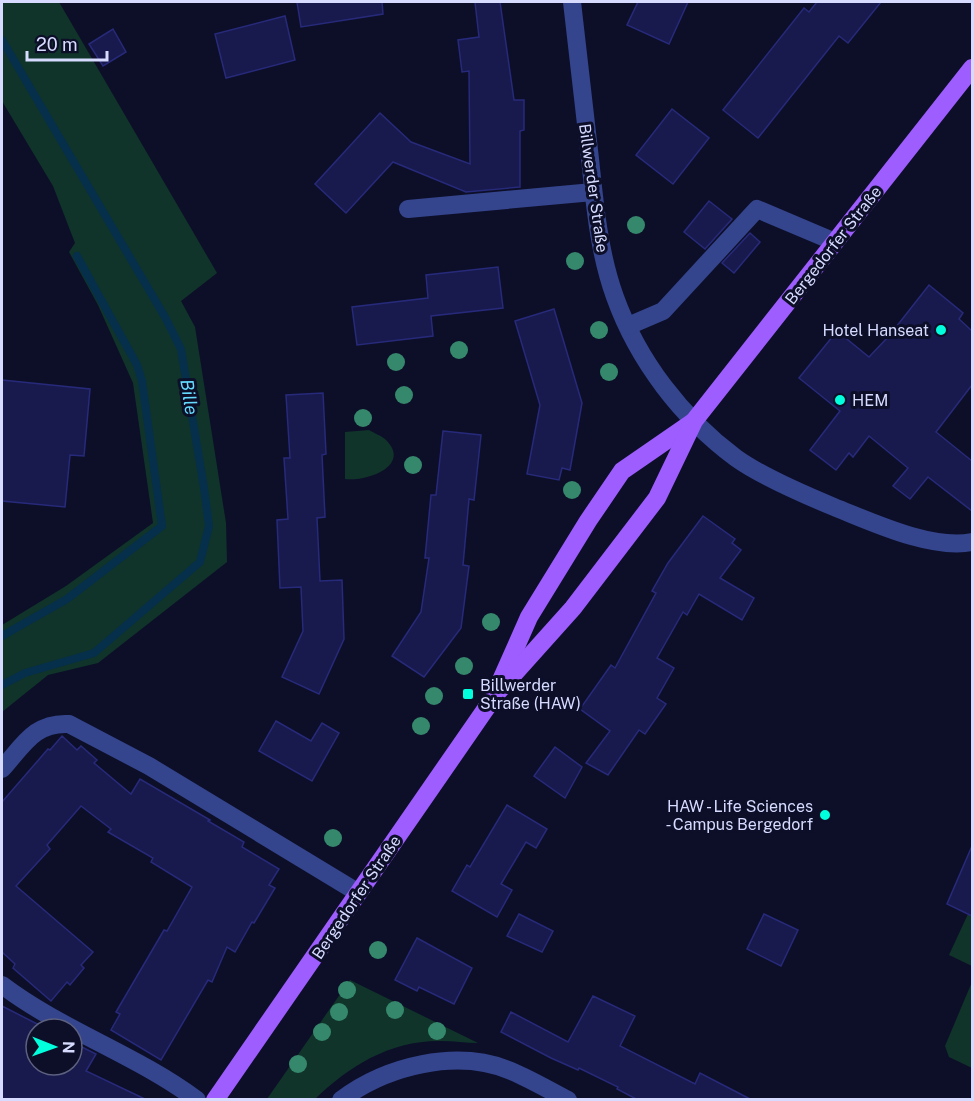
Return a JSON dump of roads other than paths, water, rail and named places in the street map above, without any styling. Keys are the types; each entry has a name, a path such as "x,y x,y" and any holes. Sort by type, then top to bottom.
{"main road":[{"name":"Bergedorfer Straße","path":"215,1100 496,694 573,608 657,498 693,421 972,68"},
{"name":"Bergedorfer Straße","path":"496,694 529,617 588,521 622,471 693,421"}],"street":[{"name":"Billwerder Straße","path":"572,2 599,237 616,299 646,363 693,421 738,459 812,498 888,529 936,541 960,544 972,542"},
{"path":"408,209 593,192"},
{"path":"628,326 663,311 757,209 836,242"},
{"path":"2,769 36,731 46,725 69,724 149,766 357,892"},
{"path":"2,985 87,1036 179,1086 197,1100"},
{"path":"341,1100 351,1092 386,1074 424,1063 447,1061 485,1064 509,1070 568,1100"}],"waterway":[{"name":"Bille","path":"2,40 165,317 181,349 209,526 200,562 94,653 25,673 2,685"},
{"path":"2,636 67,599 162,526 142,381 137,365 77,256"}],"place":[{"name":"Hotel Hanseat","path":"941,330"},
{"name":"HEM","path":"840,400"},
{"name":"Billwerder Straße (HAW)","path":"468,694"},
{"name":"HAW - Life Sciences - Campus Bergedorf","path":"825,815"}]}
